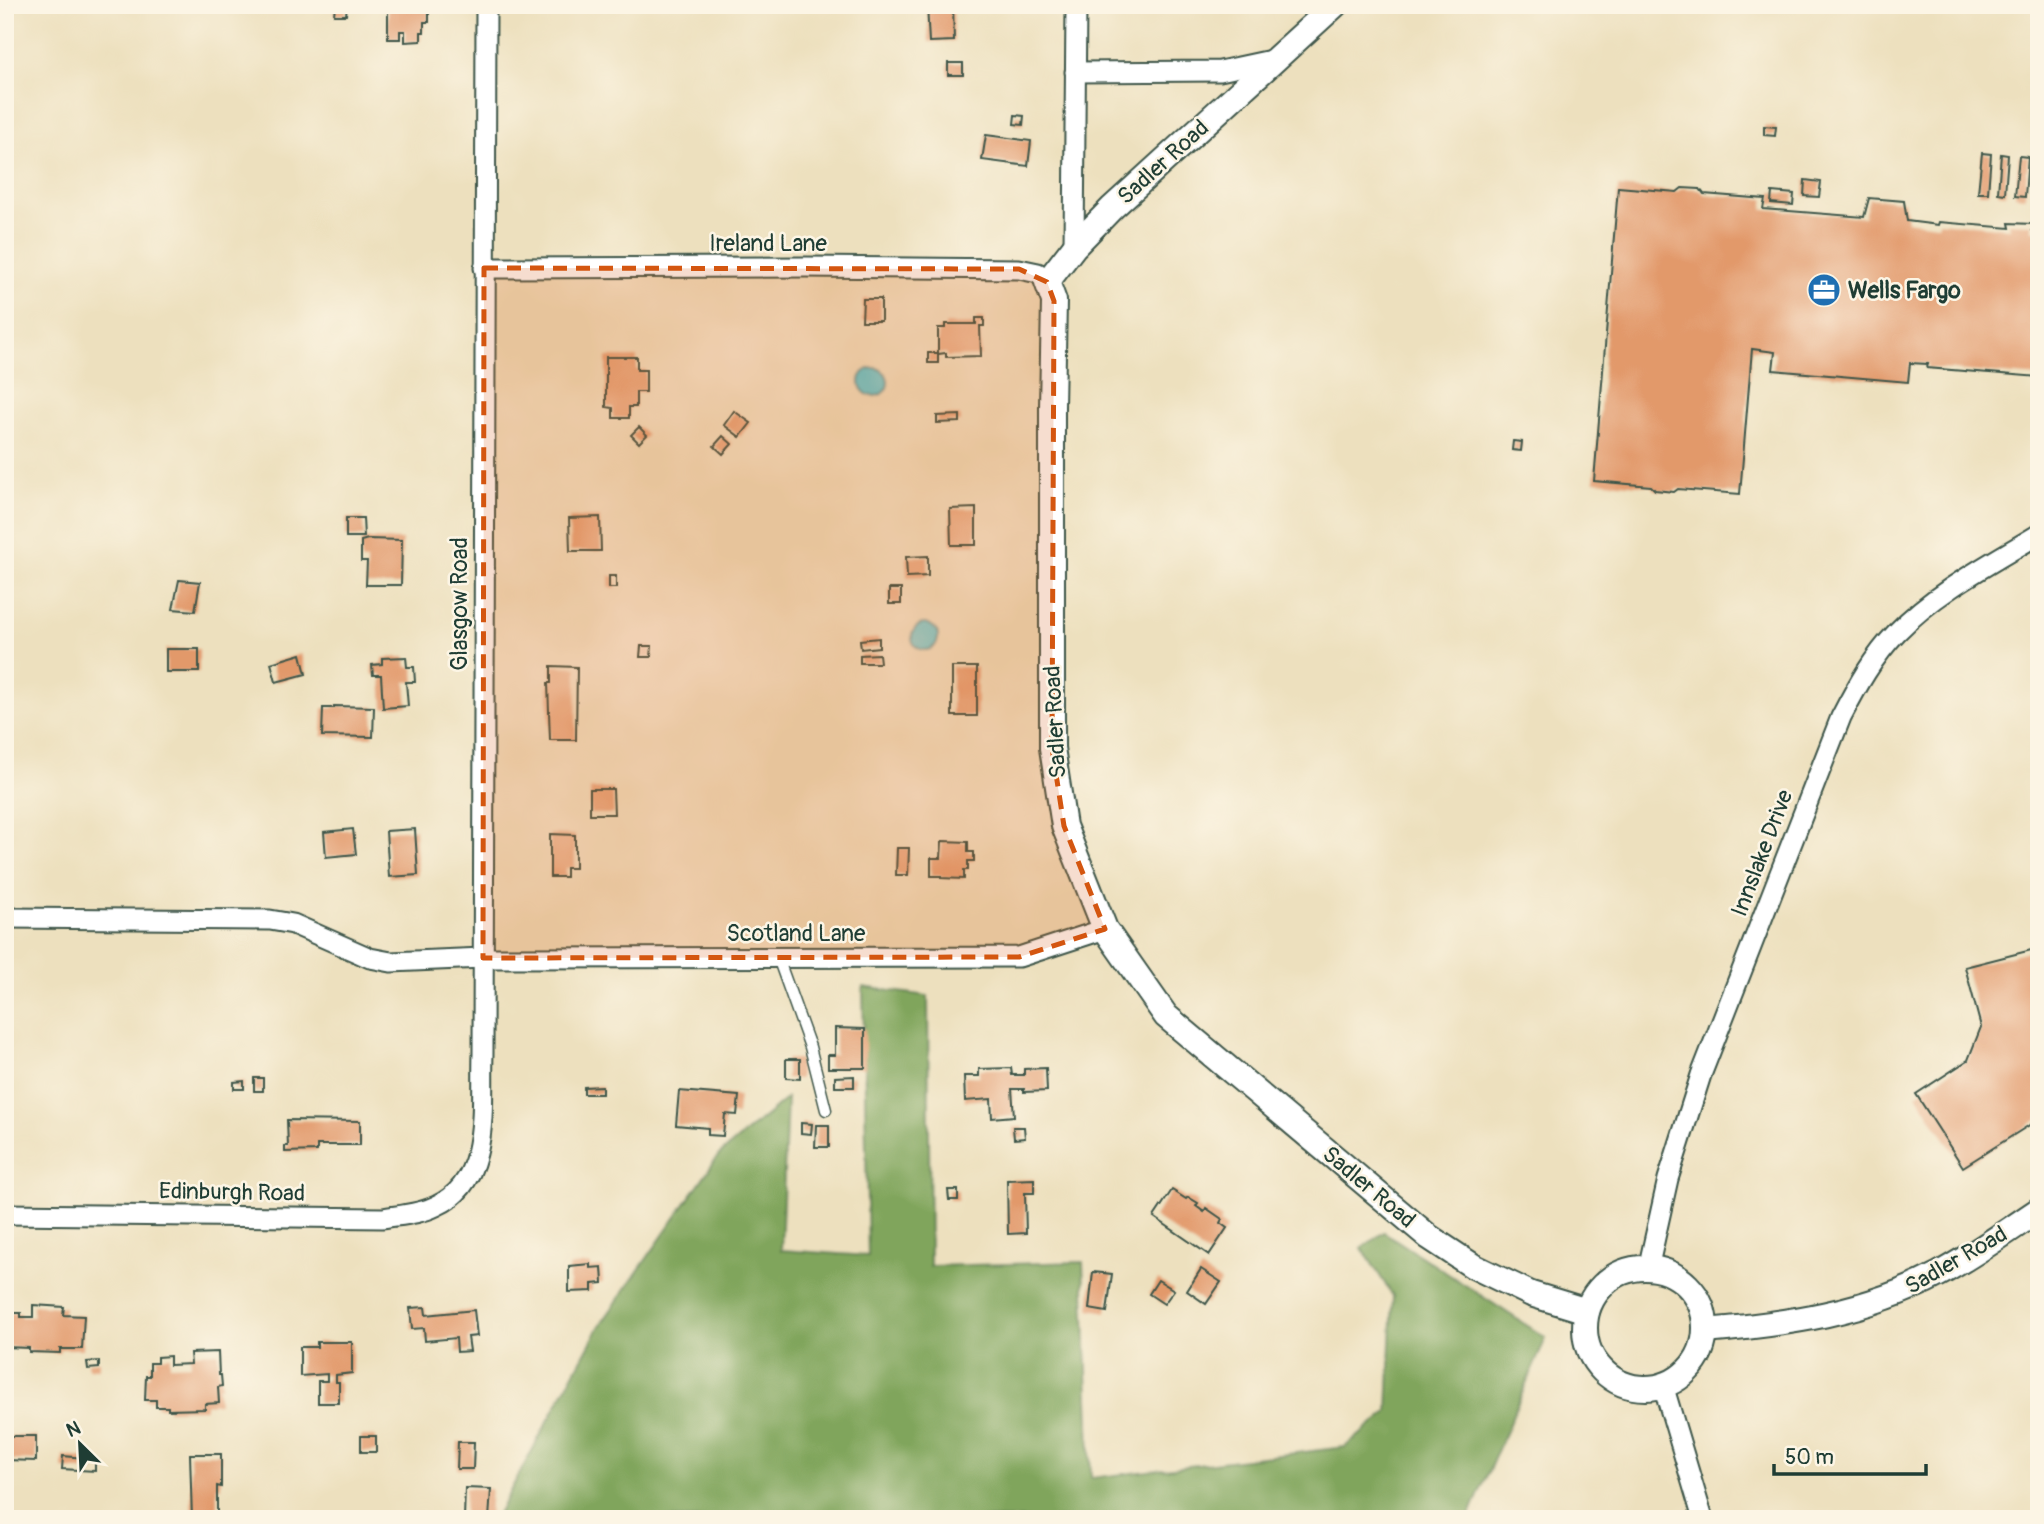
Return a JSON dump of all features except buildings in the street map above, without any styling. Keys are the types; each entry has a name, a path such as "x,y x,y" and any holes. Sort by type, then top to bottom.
{"street":[{"name":"Glasgow Road","path":"454,1195 475,1165 480,1137 483,1054 486,5"},
{"path":"1074,247 1076,5"},
{"name":"Sadler Road","path":"1335,5 1112,208 1074,247 1047,282 1054,301 1052,748 1064,826 1105,929 1166,1016 1429,1237 1474,1266 1518,1288 1587,1311"},
{"path":"1075,72 1220,71 1276,59"},
{"name":"Ireland Lane","path":"484,268 1019,269 1038,274 1047,282"},
{"name":"Innslake Drive","path":"1648,1269 1668,1179 1701,1075 1841,717 1859,681 1896,632 1928,604 2039,534"},
{"name":"Scotland Lane","path":"5,918 270,920 293,924 370,958 391,962 483,958 1019,957 1105,929"},
{"name":"Edinburgh Road","path":"5,1214 383,1217 422,1212 438,1206 454,1195"},
{"name":"Sadler Road","path":"1704,1331 1768,1326 1824,1317 1891,1296 1937,1275 2039,1210"},
{"path":"1648,1269 1669,1274 1688,1287 1701,1308 1704,1331 1703,1343 1692,1365 1684,1374 1663,1385 1639,1388 1616,1381 1606,1374 1591,1356 1585,1322 1587,1311 1598,1291 1615,1276 1648,1269"},
{"path":"1663,1385 1703,1519"}],"lane":[{"path":"778,958 810,1047 826,1110"}],"highlighted area":[{"path":"484,268 1019,269 1047,282 1054,301 1052,748 1064,826 1105,929 1019,957 483,958"}],"green space":[{"path":"863,987 928,996 930,1266 1083,1262 1091,1478 1345,1447 1388,1412 1393,1296 1362,1248 1384,1232 1546,1338 1468,1519 495,1519 599,1327 719,1155 787,1098 781,1250 868,1256"}],"water":[{"path":"874,368 884,372 888,382 884,392 874,396 864,392 860,382 864,372"},
{"path":"925,624 934,628 938,637 934,646 925,650 916,646 912,637 916,628"}],"place":[{"name":"Wells Fargo","path":"1824,290"}]}
